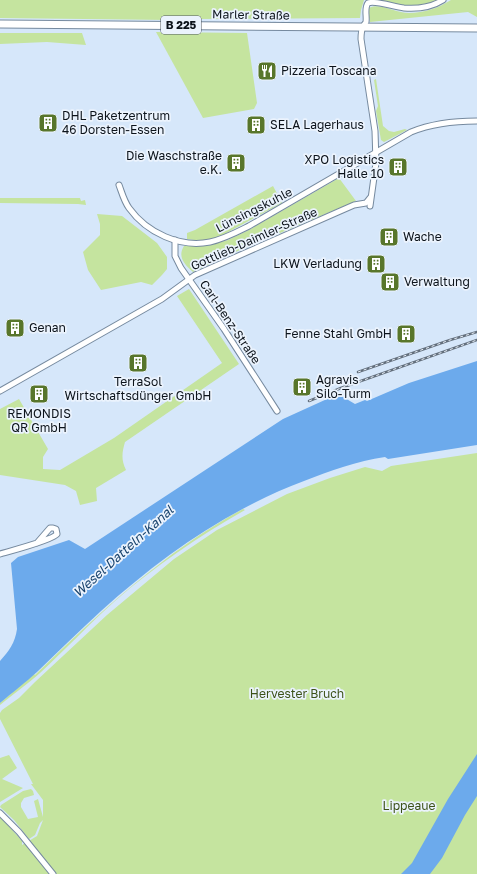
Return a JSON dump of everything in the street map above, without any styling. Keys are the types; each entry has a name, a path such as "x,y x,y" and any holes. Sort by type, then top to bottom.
{"main road":[{"name":"Marler Straße","path":"0,24 477,28"}],"street":[{"path":"370,206 376,152 376,131 361,39 362,28 366,22 366,7 373,1 378,1 394,7 411,8 431,5 443,0"},
{"name":"Lünsingskuhle","path":"120,185 126,203 138,218 156,232 175,240 190,243 216,241 234,234 288,205 411,132 424,127 455,121 477,121"},
{"name":"Gottlieb-Daimler-Straße","path":"0,391 162,299 209,268 338,212 366,203 370,198"},
{"name":"Carl-Benz-Straße","path":"175,240 175,256 189,280 224,329 276,411"},
{"path":"0,554 37,543"},
{"path":"0,813 19,832 52,874"}],"green space":[{"path":"0,0 364,0 360,18 169,20 0,18"},
{"path":"381,0 441,0 426,5 403,6"},
{"path":"451,0 477,0 477,17 468,12 370,22 368,13 369,8 373,6 383,7 404,13 420,12 436,8"},
{"path":"156,32 247,33 257,103 254,109 203,118"},
{"path":"0,33 82,33 86,45 47,42 0,44"},
{"path":"376,79 383,126 389,131 394,132 405,129 407,130 384,142 381,140 376,111 378,106 374,80"},
{"path":"339,178 356,201 240,250 193,272 187,267 183,260 181,254 184,246 207,246 228,240 249,230"},
{"path":"273,186 282,203 219,237 201,241 187,239 187,233 195,230"},
{"path":"0,198 80,198 81,201 85,200 86,205 0,203"},
{"path":"97,214 122,216 157,243 167,257 167,269 152,285 141,282 101,290 88,270 83,252 100,235 100,224"},
{"path":"189,289 239,364 125,442 122,456 126,470 96,488 97,501 80,505 76,491 65,485 0,475 0,409 19,399 48,449 43,457 43,469 60,470 114,438 222,363 177,296"},
{"name":"Hervester Bruch","path":"477,453 477,874 0,874 0,816 22,841 22,845 37,836 43,820 40,823 35,835 29,839 14,820 0,807 1,805 23,791 31,789 34,795 24,798 21,803 21,807 28,819 38,817 34,801 38,799 43,817 43,800 31,784 33,784 0,719 0,713 19,698 107,615 174,559 217,530 287,494 365,467 382,471 391,466"},
{"path":"243,509 245,510 178,552 130,588 40,673 0,705 0,703 34,674 35,675 108,606 134,584 187,544"},
{"path":"9,755 17,768 2,779 23,788 0,802 0,758"}],"water":[{"name":"Wesel-Datteln-Kanal","path":"477,361 477,445 388,459 385,457 354,464 304,481 248,506 196,537 147,572 101,611 37,672 0,703 0,661 11,646 17,629 11,563 18,557 69,540 85,549 283,419 338,394 355,404 365,400 367,401 409,383"},
{"path":"477,754 477,796 442,858 430,874 401,874 412,863 448,799"}],"railway":[{"path":"358,372 477,332"},
{"path":"309,401 341,388 477,340"}],"place":[{"name":"Pizzeria Toscana","path":"267,71"},
{"name":"DHL Paketzentrum 46 Dorsten-Essen","path":"48,123"},
{"name":"SELA Lagerhaus","path":"256,125"},
{"name":"Die Waschstraße e.K.","path":"236,163"},
{"name":"XPO Logistics Halle 10","path":"398,167"},
{"name":"Wache","path":"389,237"},
{"name":"LKW Verladung","path":"376,264"},
{"name":"Verwaltung","path":"390,282"},
{"name":"Genan","path":"15,328"},
{"name":"Fenne Stahl GmbH","path":"406,334"},
{"name":"TerraSol Wirtschaftsdünger GmbH","path":"138,363"},
{"name":"Agravis Silo-Turm","path":"302,387"},
{"name":"REMONDIS QR GmbH","path":"39,394"}],"park label":[{"name":"Lippeaue","path":"409,806"}]}
